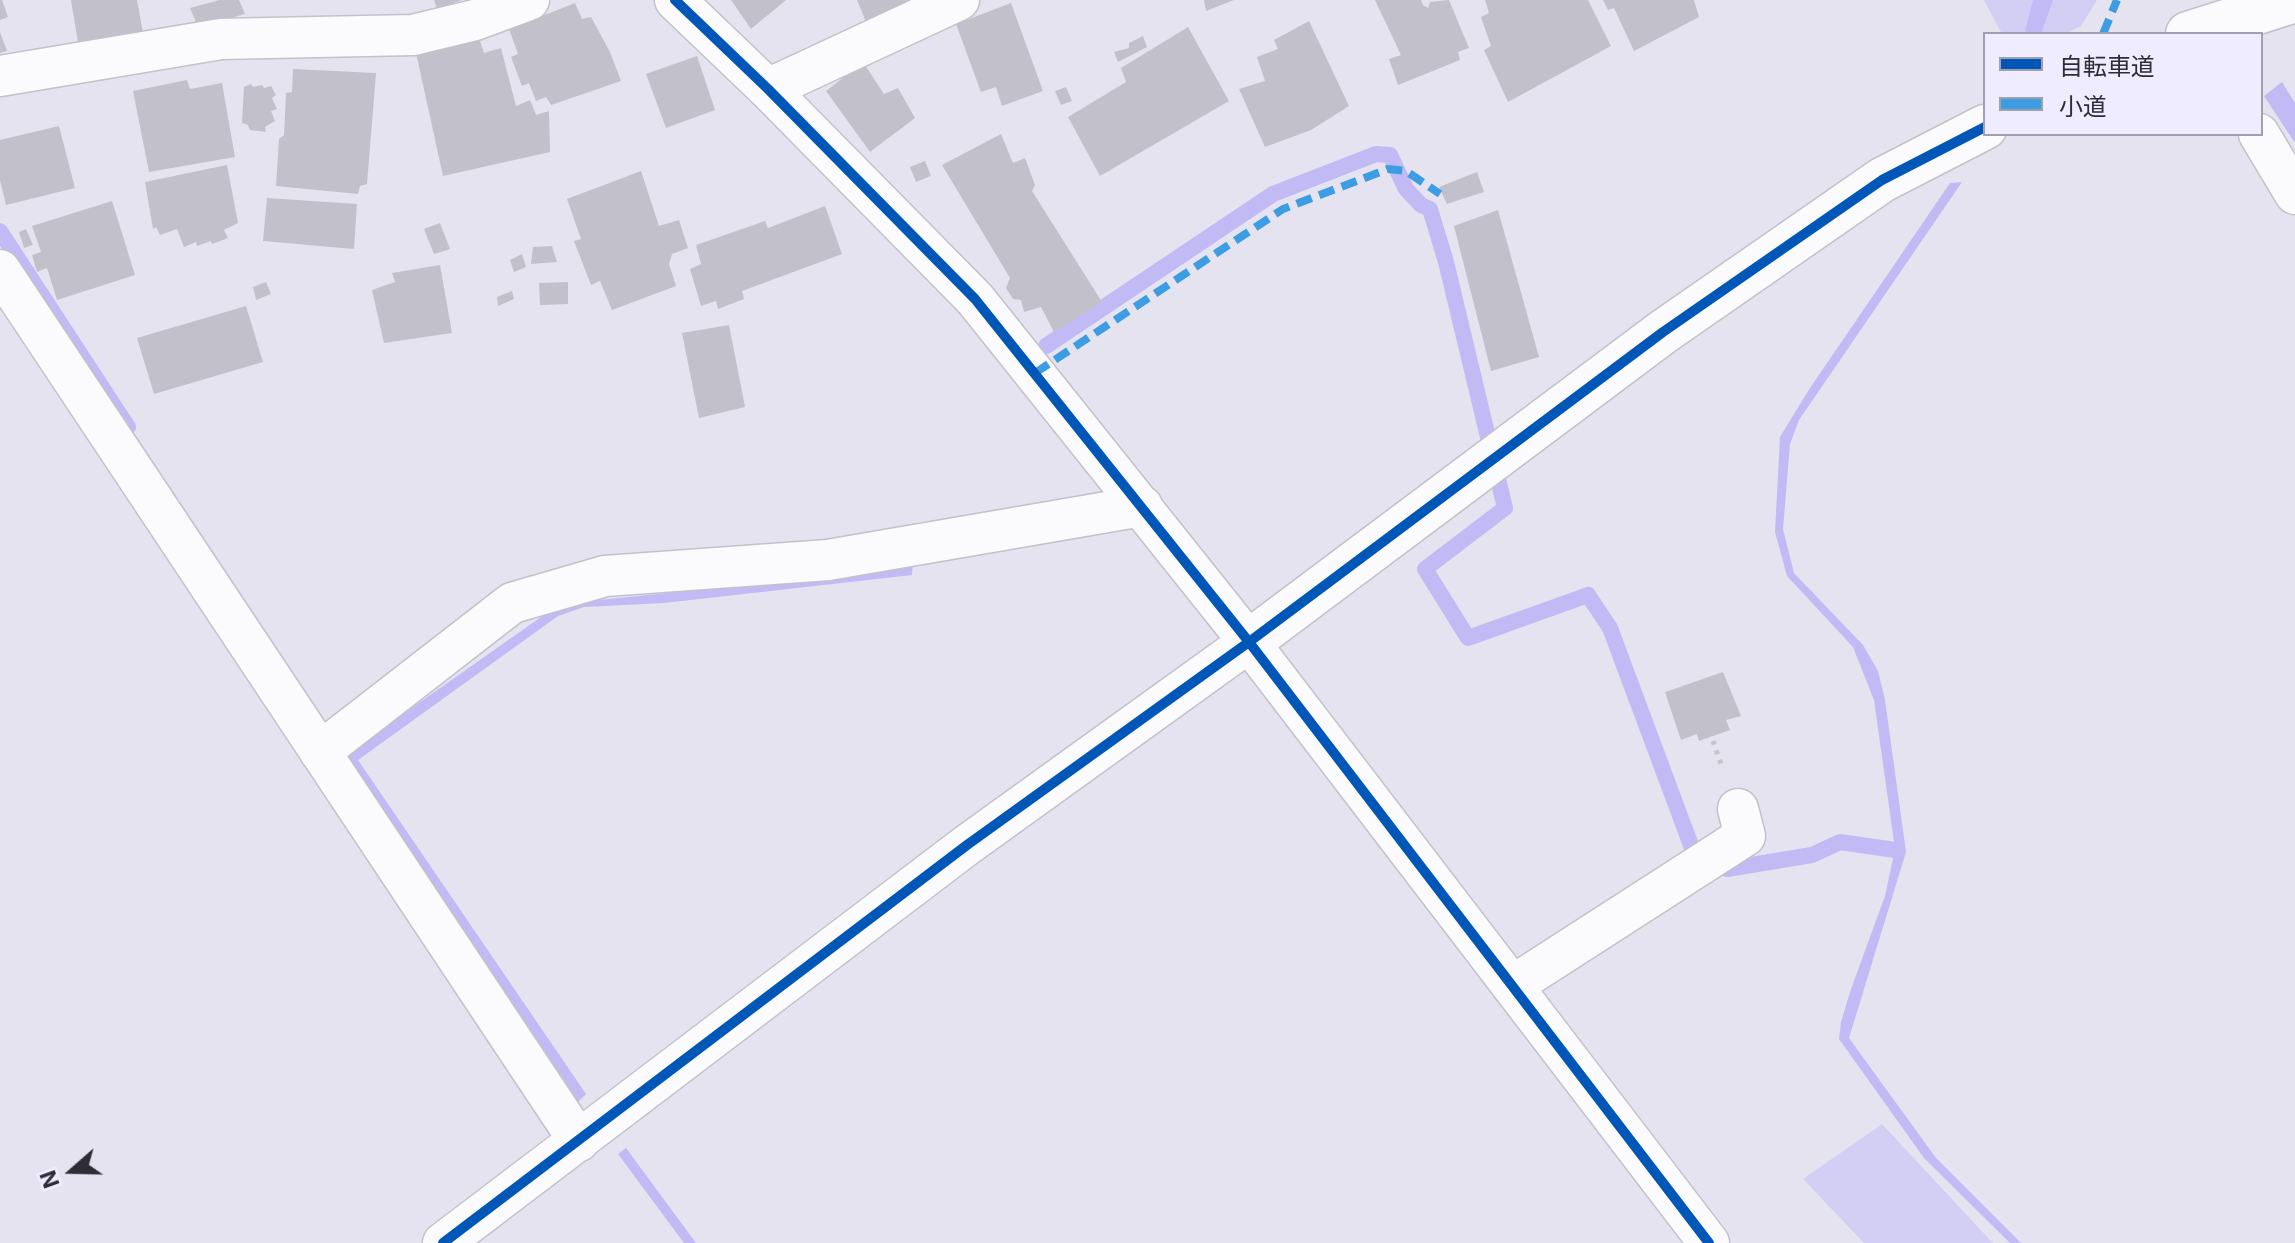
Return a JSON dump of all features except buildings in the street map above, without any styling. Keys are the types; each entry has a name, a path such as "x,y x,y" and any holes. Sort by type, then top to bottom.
{"street":[{"path":"0,76 221,39 413,35 475,20 529,0"},
{"path":"675,0 768,89 975,299 1249,642 1709,1243"},
{"path":"768,89 959,0"},
{"path":"2198,32 2295,0"},
{"path":"443,1243 967,845 1249,642 1663,332 1882,180 1983,128"},
{"path":"2260,136 2295,194"},
{"path":"0,270 579,1141"},
{"path":"320,752 512,603 538,595 605,576 828,560 1142,506"},
{"path":"1512,986 1745,836 1738,809"}],"shaded area":[{"path":"1984,0 2097,0 2081,26 2069,32 2001,32"},
{"path":"2033,0 2053,0 2042,32 2025,31"},
{"path":"2282,82 2295,103 2295,143 2264,96"},
{"path":"1962,182 1799,420 1790,444 1783,529 1794,573 1863,645 1878,671 1885,700 1906,852 1849,1038 1936,1158 2021,1243 2010,1243 1924,1158 1839,1039 1850,992 1885,896 1895,849 1874,700 1853,647 1787,576 1775,532 1780,437 1950,183"},
{"path":"913,562 912,575 664,603 584,607 558,616 358,760 586,1094 578,1102 342,757 551,610 579,602 745,585"},
{"path":"1882,1124 1993,1243 1864,1243 1803,1179"},
{"path":"626,1148 696,1243 684,1243 618,1154"}],"waterway":[{"path":"1046,346 1273,194 1376,154 1390,155 1406,189 1421,205 1430,209 1446,262 1505,508 1425,569 1468,638 1588,595 1610,628 1692,848 1727,869 1812,855 1840,842 1895,850"},
{"path":"0,231 128,427"}],"marked path":[{"path":"2104,32 2117,0"},
{"path":"1035,373 1283,209 1388,169 1406,171 1440,194"}],"cycle path":[{"path":"675,0 768,89 975,299 1249,642 1709,1243"},
{"path":"443,1243 967,845 1249,642 1663,332 1882,180 1983,128"}]}
